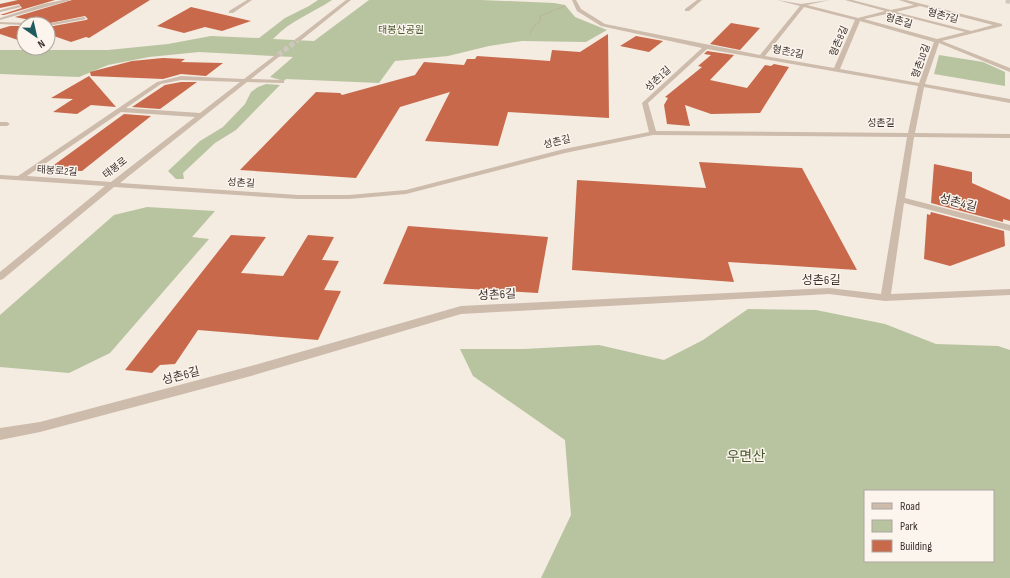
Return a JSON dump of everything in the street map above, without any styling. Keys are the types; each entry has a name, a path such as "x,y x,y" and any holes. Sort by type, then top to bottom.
{"street":[{"path":"0,19 45,5 70,0"},
{"path":"230,12 250,0"},
{"path":"298,40 349,0"},
{"path":"687,10 700,0"},
{"name":"형촌길","path":"779,0 858,19 938,41 1010,70"},
{"path":"761,57 803,5 828,0"},
{"path":"847,0 889,12"},
{"path":"901,0 919,5"},
{"name":"형촌2길","path":"574,1 579,10 603,25 706,47 921,87 1010,101"},
{"path":"0,11 22,5"},
{"name":"형촌7길","path":"858,19 919,5 1000,25 970,33 889,12"},
{"path":"56,23 84,18"},
{"name":"형촌8길","path":"836,71 858,19"},
{"path":"0,23 16,24"},
{"path":"938,41 970,33"},
{"name":"형촌10길","path":"912,134 921,87 938,41"},
{"name":"성촌1길","path":"653,133 645,103 706,47"},
{"name":"태봉로","path":"0,277 112,185 278,55"},
{"path":"20,178 159,83 169,80 194,78 282,82"},
{"path":"119,110 202,115"},
{"name":"성촌길","path":"112,185 298,197 349,197 406,192 564,151 653,133 1010,136"},
{"path":"885,298 912,134"},
{"name":"태봉로2길","path":"0,177 112,185"},
{"name":"성촌4길","path":"901,200 1010,228"},
{"name":"성촌6길","path":"0,434 40,427 251,371 461,310 829,291 885,298 1010,292"}],"path":[{"path":"530,34 534,26 540,22 540,16 574,1"}],"green space":[{"name":"태봉산공원","path":"318,0 332,0 294,22 273,39 314,41 369,0 481,0 554,3 565,5 575,17 607,30 586,42 522,41 489,46 448,56 395,61 379,83 286,79 284,81 270,77 293,57 199,52 149,57 108,65 79,77 0,74 0,50 16,50 16,56 56,56 56,50 108,50 168,44 211,36 259,38 285,18"},
{"path":"939,55 983,62 1005,72 1005,86 934,74"},
{"path":"266,84 280,85 236,130 215,143 183,173 184,179 176,179 168,171 200,141 223,127 245,104 251,92"},
{"path":"147,207 215,211 192,237 209,239 110,353 69,373 0,367 0,315 114,215"},
{"name":"우면산","path":"748,309 816,310 885,324 936,344 998,346 1010,350 1010,578 541,578 571,515 565,440 473,376 460,349 524,349 599,345 664,360 703,340"}],"building":[{"path":"18,0 55,0 0,15 22,8 19,4 0,8 0,4"},
{"path":"72,0 150,0 89,38 86,37 71,42 56,37 56,26 88,19 85,16 56,22 56,16 18,16"},
{"path":"191,7 251,21 222,31 205,27 184,33 157,26"},
{"path":"731,23 760,28 740,50 710,44"},
{"path":"16,26 16,39 0,34 0,29"},
{"path":"608,34 609,118 508,112 498,146 425,141 450,92 400,107 356,178 240,170 316,92 340,93 342,95 415,75 424,62 464,65 467,59 475,59 477,56 550,61 552,50 580,52"},
{"path":"636,36 663,41 649,52 620,46"},
{"path":"707,51 734,55 710,80 747,88 765,65 771,66 774,64 789,67 760,113 711,114 685,105 690,126 667,124 664,105 668,98 665,97 702,67 698,66 711,55 704,54"},
{"path":"163,58 185,59 181,62 223,63 206,76 181,74 163,79 91,76 90,72 132,61"},
{"path":"89,76 116,107 91,105 77,114 53,112 73,99 51,98"},
{"path":"181,82 197,82 160,109 132,107 165,85"},
{"path":"124,114 151,116 82,171 47,170"},
{"path":"699,162 802,168 857,270 728,262 734,282 572,270 577,180 706,188"},
{"path":"934,164 972,172 972,183 1010,200 1010,221 1003,219 1003,222 931,203"},
{"path":"931,212 1004,231 1005,246 950,266 924,259 927,214 930,215"},
{"path":"408,226 548,237 538,293 383,284"},
{"path":"231,235 266,237 241,273 283,276 308,235 334,237 322,260 339,261 324,290 341,291 318,340 198,330 175,364 160,365 152,373 125,370"}],"tunnel":[{"path":"1006,0 1010,1"},
{"path":"278,55 298,40"}]}
